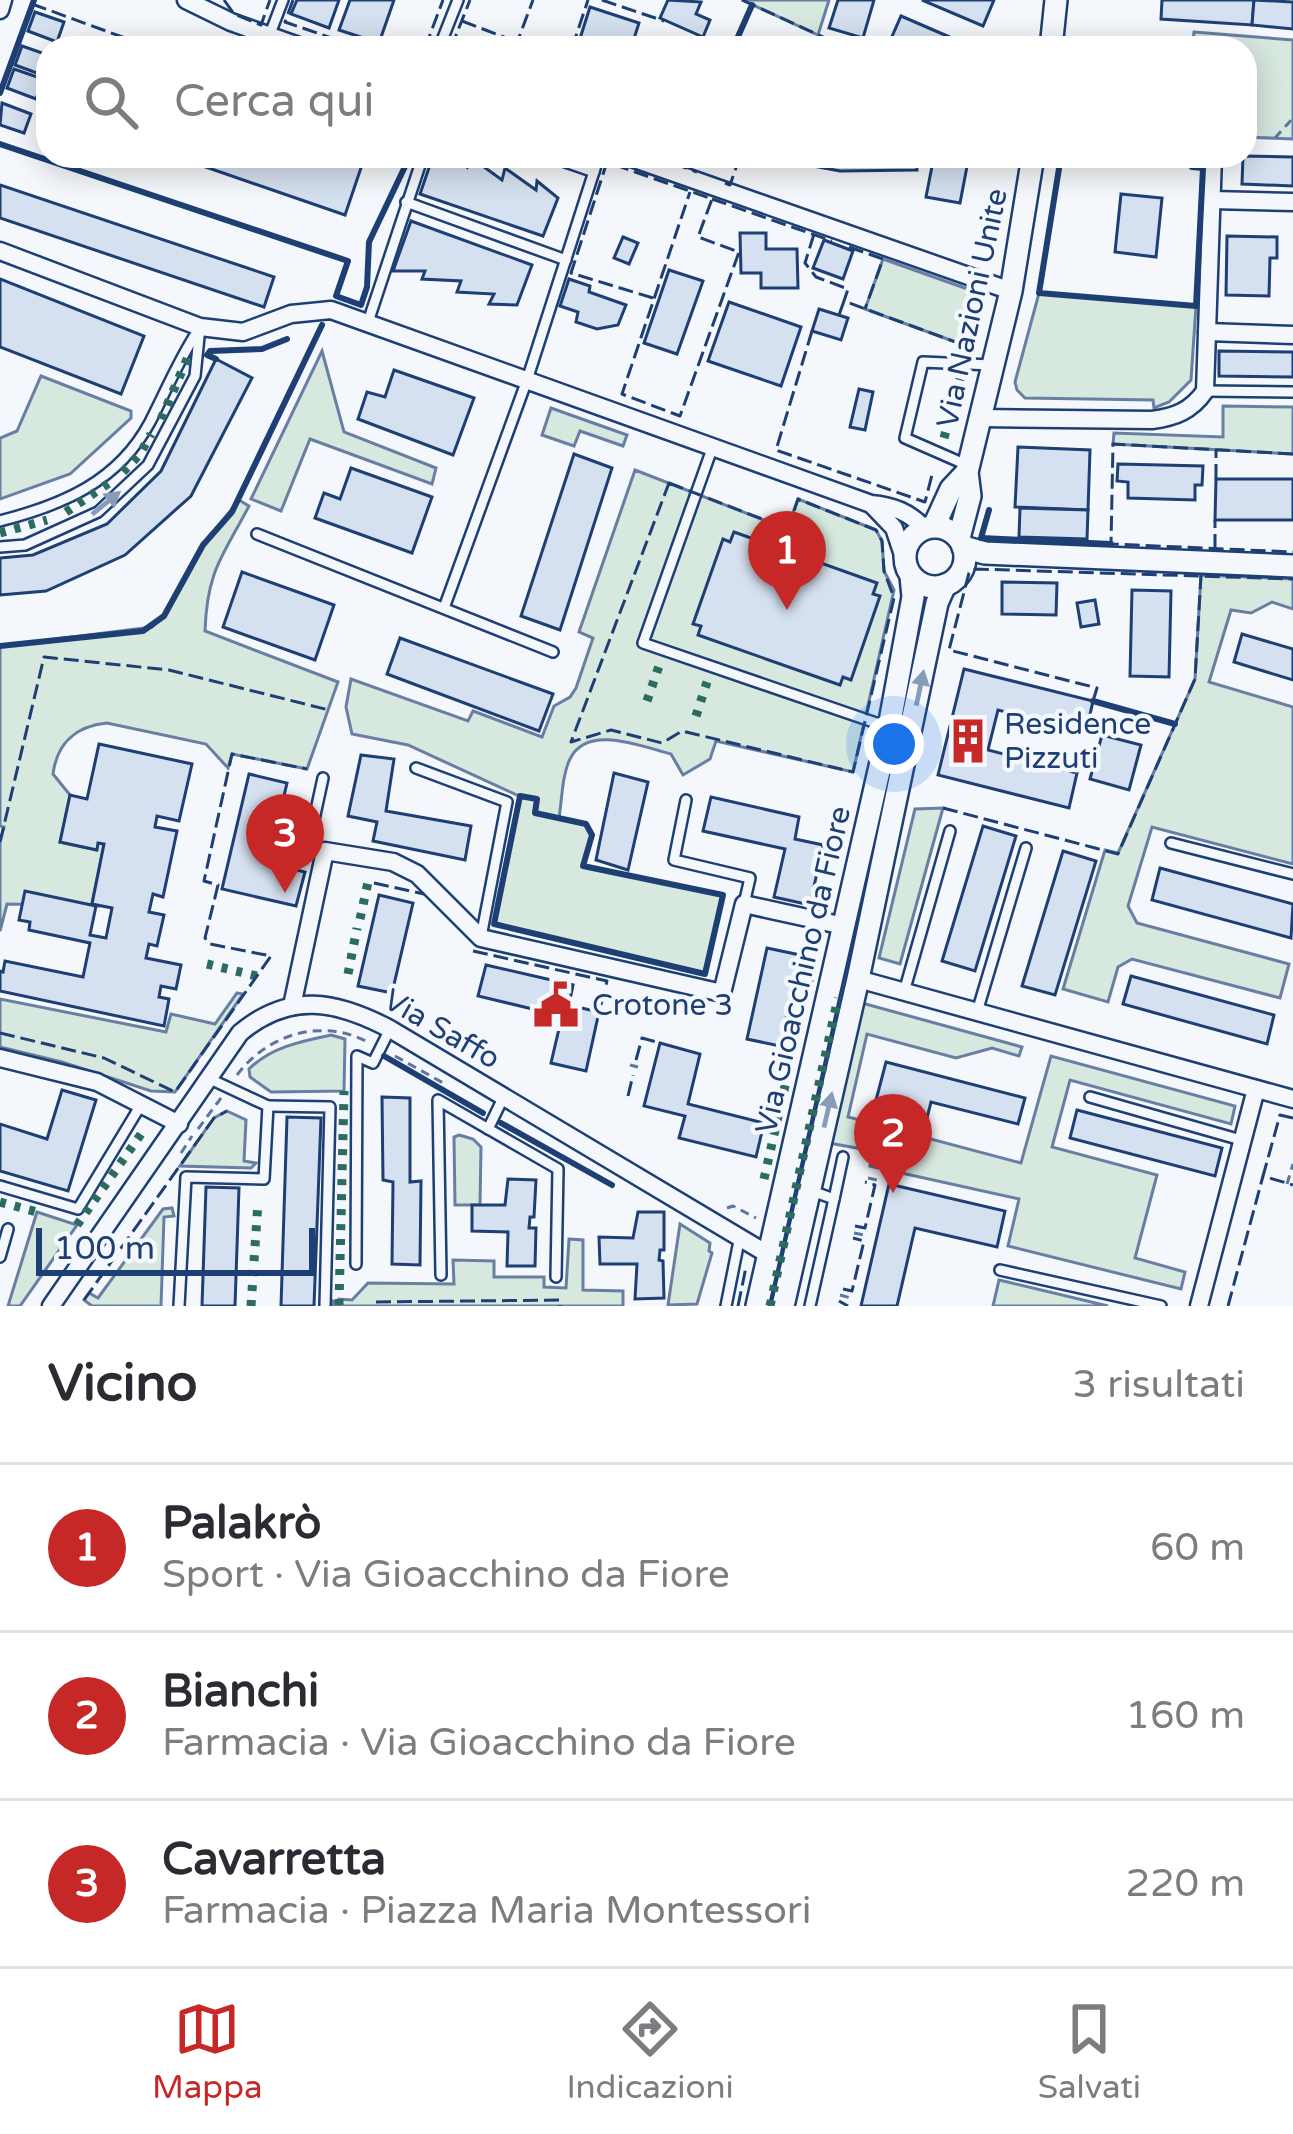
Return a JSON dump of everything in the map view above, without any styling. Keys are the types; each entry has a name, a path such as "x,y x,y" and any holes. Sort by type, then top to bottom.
{"street":[{"path":"0,10 3,0"},
{"path":"1052,36 1055,1"},
{"path":"193,2 268,36"},
{"path":"660,168 1011,291"},
{"name":"Via Nazioni Unite","path":"968,551 968,469 1011,291 1031,168"},
{"path":"982,418 1152,420 1189,409 1204,392 1213,168"},
{"path":"1212,200 1293,202"},
{"path":"0,250 200,327 253,331 292,314 331,310 904,512 968,551 1293,566"},
{"path":"1207,332 1293,335"},
{"name":"Via Nazioni Unite","path":"929,527 968,469"},
{"path":"871,504 894,528 908,567 926,586 945,585 968,551"},
{"path":"908,567 910,540 929,527"},
{"name":"Via Gioacchino da Fiore","path":"757,1306 889,728 913,597 908,567"},
{"name":"Via Gioacchino da Fiore","path":"783,1306 937,603 945,585"},
{"path":"51,1306 241,1033 262,1015 292,1006 325,851 393,862 417,874 481,938 722,993 744,904 844,926"},
{"path":"858,979 1293,1099"},
{"name":"Via Saffo","path":"292,1006 325,1004 359,1013 390,1029 769,1255"},
{"path":"0,1058 97,1082 179,1124"},
{"path":"1199,1306 1256,1089"}],"lane":[{"path":"270,36 283,0"},
{"path":"444,36 458,0"},
{"path":"367,323 419,168"},
{"path":"582,168 593,172"},
{"path":"444,608 527,380 594,168"},
{"path":"406,202 566,260"},
{"path":"0,521 54,507 110,472 132,451 200,327"},
{"path":"0,548 25,545 98,512 148,465 195,376 200,327"},
{"path":"968,469 905,438 923,362 995,366"},
{"path":"1204,392 1293,392"},
{"path":"713,446 643,643 889,728"},
{"path":"256,534 553,652"},
{"path":"416,768 507,802 481,938"},
{"path":"323,778 308,847 325,851"},
{"path":"686,800 674,860 750,878 744,904"},
{"path":"904,992 950,831"},
{"path":"1171,843 1293,874"},
{"path":"977,1012 1026,848"},
{"path":"356,1264 357,1056 373,1063 390,1029"},
{"path":"210,1079 268,1106 330,1107 325,1306"},
{"path":"488,1129 504,1096"},
{"path":"1090,1097 1241,1140"},
{"path":"440,1275 438,1100 558,1169 556,1277"},
{"path":"0,1186 78,1209 142,1103"},
{"path":"178,1306 187,1178 264,1179 268,1106"},
{"path":"810,1306 843,1157"},
{"path":"809,1190 834,1199"},
{"path":"0,1257 8,1229"},
{"path":"726,1306 740,1236"},
{"path":"1000,1270 1161,1306"}],"path":[{"path":"1276,138 1293,118"},
{"path":"179,1155 263,1047 295,1034 324,1029 352,1034 460,1093"},
{"path":"630,1065 638,1066"},
{"path":"1287,1184 1293,1164"},
{"path":"868,1178 877,1180"},
{"path":"707,1215 734,1206 761,1221"},
{"path":"854,1233 864,1235"},
{"path":"840,1295 851,1298"}],"shaded area":[{"path":"742,0 829,0 818,35"},
{"path":"1194,32 1244,36 1194,36"},
{"path":"1257,37 1293,40 1293,139 1257,138"},
{"path":"883,259 976,292 961,344 865,309"},
{"path":"1039,293 1196,306 1191,380 1169,402 1154,408 1153,400 1025,398 1015,382"},
{"path":"322,351 344,432 436,468 432,484 310,439 281,511 251,499"},
{"path":"41,376 131,411 131,418 70,474 0,499 0,438 17,431"},
{"path":"1223,406 1293,407 1293,454 1113,444 1114,433 1223,437"},
{"path":"551,408 627,435 623,446 580,431 574,446 542,435"},
{"path":"635,470 787,529 798,499 876,530 882,541 884,571 894,590 853,772 716,741 710,759 683,775 671,754 616,740 589,742 570,759 559,818 586,824 592,835 583,866 723,895 705,974 494,924 519,796 408,745 352,734 346,707 351,679 468,721 473,711 542,737 554,706 576,688 593,638 579,632"},
{"path":"239,500 249,506 213,578 205,631 338,682 307,769 232,754 228,768 206,744 107,723 77,732 59,753 53,774 70,795 60,842 96,850 98,843 104,844 92,903 96,906 7,904 0,931 4,827 0,826 0,646 152,627 164,616 203,545"},
{"path":"1201,575 1293,579 1293,609 1272,602 1251,613 1231,610 1209,682 1293,707 1293,864 1152,827 1128,906 1137,923 1289,964 1280,998 1132,959 1118,967 1108,1002 1063,989 1105,850 1118,853 1195,679"},
{"path":"943,808 900,964 879,958 915,809"},
{"path":"237,993 243,994 175,1092 151,1091 0,1047 0,999 166,1032 171,1014 215,1024"},
{"path":"862,1003 1022,1047 1019,1056 992,1048 956,1058 867,1034 848,1117 1021,1163 1051,1056 1235,1106 1231,1124 1070,1080 1052,1147 1157,1175 1135,1258 1185,1272 1181,1289 1008,1246 1019,1199 870,1166 873,1151 829,1143"},
{"path":"331,1035 345,1039 344,1091 271,1092 250,1077 249,1069 267,1055"},
{"path":"227,1111 246,1120 244,1161 256,1163 251,1168 180,1166 214,1118"},
{"path":"459,1135 481,1147 480,1205 455,1205 454,1137"},
{"path":"172,1208 174,1216 164,1217 161,1306 92,1306 84,1300 89,1293 98,1298 163,1209"},
{"path":"37,1212 77,1225 20,1306 8,1306"},
{"path":"680,1224 710,1243 712,1253 697,1304 668,1305"},
{"path":"569,1239 583,1240 583,1290 623,1291 623,1306 333,1306 339,1299 352,1300 368,1283 454,1284 453,1260 494,1261 494,1277 544,1277 544,1287 566,1288"},
{"path":"999,1280 1108,1306 993,1306"}],"building":[{"path":"297,0 339,0 329,28 291,14"},
{"path":"350,0 394,0 381,36 339,30"},
{"path":"668,0 701,2 696,14 710,20 701,36 660,18"},
{"path":"838,0 874,0 864,36 829,28"},
{"path":"922,0 994,0 983,26"},
{"path":"1162,0 1254,0 1252,25 1161,19"},
{"path":"1254,0 1293,2 1293,29 1252,25"},
{"path":"590,7 639,23 635,36 581,36"},
{"path":"35,12 64,22 59,36 28,31"},
{"path":"901,16 947,36 892,36"},
{"path":"22,46 36,51 36,73 15,65"},
{"path":"14,69 36,77 36,99 7,88"},
{"path":"2,103 31,114 24,133 0,125"},
{"path":"1257,156 1293,157 1293,186 1242,184 1243,168 1257,168"},
{"path":"209,168 361,168 345,215"},
{"path":"429,168 486,168 502,180 505,168 536,190 537,181 558,198 543,236 420,194"},
{"path":"824,168 917,170 840,171"},
{"path":"932,168 967,168 960,203 926,197"},
{"path":"0,185 274,277 264,307 0,218"},
{"path":"1121,194 1162,198 1156,257 1115,252"},
{"path":"411,221 532,265 517,305 489,304 494,294 457,292 461,281 422,279 425,271 393,271"},
{"path":"740,233 766,233 766,249 797,249 798,288 761,288 761,273 741,273"},
{"path":"1227,236 1277,237 1277,258 1270,258 1269,296 1226,295"},
{"path":"623,237 638,243 629,264 614,258"},
{"path":"824,240 853,251 843,279 813,268"},
{"path":"669,270 703,281 677,354 644,343"},
{"path":"0,279 144,336 121,394 0,347"},
{"path":"569,279 626,305 618,325 597,329 576,322 578,312 560,306"},
{"path":"729,302 801,327 781,386 708,361"},
{"path":"819,309 848,318 841,340 812,331"},
{"path":"1219,351 1293,352 1293,377 1219,376"},
{"path":"216,359 252,378 191,496 125,555 46,591 0,595 0,558 33,555 107,524 161,471"},
{"path":"394,370 474,398 453,455 358,419 367,392 385,397"},
{"path":"859,389 873,392 865,430 850,427"},
{"path":"1018,447 1090,450 1088,510 1015,507"},
{"path":"574,454 612,468 560,630 521,616"},
{"path":"1118,464 1203,466 1202,485 1195,485 1195,500 1128,498 1128,482 1117,481"},
{"path":"351,468 432,497 412,553 315,518 324,493 340,499"},
{"path":"1216,479 1293,479 1293,520 1215,520"},
{"path":"1020,508 1088,510 1087,539 1019,537"},
{"path":"734,532 877,583 873,594 880,596 851,680 843,677 840,685 698,635 701,626 693,624 723,539 730,542"},
{"path":"242,572 334,605 315,660 223,627"},
{"path":"1002,582 1057,583 1056,615 1002,614"},
{"path":"1132,590 1171,591 1169,677 1130,676"},
{"path":"1095,600 1099,624 1081,627 1077,603"},
{"path":"1242,634 1293,649 1293,680 1234,662"},
{"path":"400,638 553,694 539,731 387,674"},
{"name":"Residence Pizzuti","path":"964,669 1093,701 1086,732 998,710 988,750 1077,773 1069,808 938,775"},
{"path":"1102,735 1141,745 1129,790 1090,779"},
{"path":"99,744 192,764 179,821 157,816 155,827 177,831 163,897 153,894 149,912 164,915 157,946 149,944 146,958 181,965 176,989 161,986 159,997 169,999 164,1026 0,991 5,961 83,977 90,943 29,930 30,922 19,920 25,891 96,906 90,935 106,938 112,908 92,904 104,844 98,843 97,850 60,842 70,795 87,799"},
{"path":"361,755 394,759 386,811 471,826 465,860 373,841 377,822 348,816"},
{"path":"614,773 648,782 628,870 596,860"},
{"path":"249,774 287,783 268,863 305,872 296,906 222,889"},
{"path":"711,797 799,817 795,839 823,845 810,905 774,897 785,849 703,831"},
{"path":"983,826 1016,836 975,971 942,961"},
{"path":"1063,851 1096,861 1055,995 1022,986"},
{"path":"1160,868 1293,904 1291,938 1152,900"},
{"path":"379,895 413,903 392,993 358,986"},
{"path":"767,948 800,955 780,1046 747,1039"},
{"path":"486,965 573,985 569,1005 599,1012 586,1071 551,1063 562,1016 478,996"},
{"path":"1131,976 1274,1015 1267,1044 1123,1004"},
{"path":"660,1043 700,1054 688,1104 764,1123 756,1157 679,1138 685,1116 644,1106"},
{"path":"886,1062 1025,1098 1018,1124 931,1102 927,1118 875,1104"},
{"path":"62,1090 96,1100 68,1191 0,1171 0,1124 47,1139"},
{"path":"382,1097 410,1098 410,1182 421,1181 420,1265 392,1264 393,1182 383,1180"},
{"path":"1077,1110 1222,1148 1215,1176 1070,1138"},
{"path":"287,1117 321,1118 314,1306 281,1306"},
{"path":"508,1179 536,1180 529,1228 536,1228 535,1266 507,1266 508,1232 472,1231 472,1205 505,1205"},
{"path":"889,1184 1005,1211 997,1247 915,1228 897,1306 861,1306"},
{"path":"206,1187 239,1188 235,1306 202,1306"},
{"path":"638,1212 664,1212 664,1250 659,1260 663,1261 664,1298 635,1299 637,1264 600,1264 599,1237 633,1238"}],"hedge":[{"path":"161,419 188,357"},
{"path":"944,438 960,379"},
{"path":"123,472 151,434"},
{"path":"66,512 109,483"},
{"path":"0,533 47,520"},
{"path":"647,701 660,663"},
{"path":"696,716 707,682"},
{"path":"360,919 368,882"},
{"path":"348,974 357,928"},
{"path":"207,964 257,976"},
{"path":"805,998 812,967"},
{"path":"770,1306 838,998"},
{"path":"798,1029 803,1008"},
{"path":"764,1179 794,1046"},
{"path":"339,1305 344,1091"},
{"path":"77,1225 146,1127"},
{"path":"0,1202 37,1212"},
{"path":"251,1306 258,1202"}],"fence":[{"path":"224,0 234,14 261,25 270,0"},
{"path":"293,0 285,22 326,36"},
{"path":"430,36 443,0"},
{"path":"456,36 470,0"},
{"path":"520,36 533,0"},
{"path":"576,36 588,0"},
{"path":"602,0 664,21"},
{"path":"742,0 821,36"},
{"path":"32,4 120,36"},
{"path":"462,21 501,36"},
{"path":"605,168 571,273 653,298"},
{"path":"624,168 712,199 698,237 739,252 680,416 622,394 690,192"},
{"path":"686,168 697,172"},
{"path":"725,183 730,185 736,168"},
{"path":"712,199 832,241"},
{"path":"814,234 805,263 816,277 848,289 844,301"},
{"path":"849,247 883,259 865,309"},
{"path":"839,315 844,301 961,344"},
{"path":"812,331 776,450 925,502 933,471"},
{"path":"1293,454 1113,444 1111,544 1293,552"},
{"path":"1216,450 1216,479"},
{"path":"669,483 788,529 798,499 876,530 894,598 853,772 682,731 662,743 611,730 571,742 669,483"},
{"path":"1215,520 1215,549"},
{"path":"1093,701 1097,688 949,650 969,573 975,569 1293,579"},
{"path":"943,808 1118,854 1195,679 1201,575"},
{"path":"0,842 44,657 169,670 329,710"},
{"path":"0,1033 104,1058 175,1092 271,956 210,944 205,938 218,885 204,881 232,754 307,769"},
{"path":"374,883 424,894"},
{"path":"473,951 607,981 599,1012"},
{"path":"636,1060 642,1038 660,1043"},
{"path":"628,1096 633,1075"},
{"path":"84,1300 214,1118 227,1111"},
{"path":"1293,1118 1280,1115 1263,1176 1293,1185"},
{"path":"1228,1306 1263,1176"},
{"path":"855,1226 865,1228 875,1185 865,1182"},
{"path":"843,1289 852,1291 864,1241 853,1238"},
{"path":"738,1306 746,1267"},
{"path":"376,1302 560,1300 560,1306"},
{"path":"839,1301 848,1306"}],"wall":[{"path":"0,93 34,0"},
{"path":"738,36 752,5"},
{"path":"0,144 36,156"},
{"path":"71,168 348,261 336,296 361,305 367,287 369,242 404,168"},
{"path":"1059,168 1039,293 1196,306 1203,168"},
{"path":"0,646 143,631 164,616 203,545 232,512 322,325"},
{"path":"216,359 207,355 210,351 262,349 287,339"},
{"path":"989,510 981,538 1111,544"},
{"path":"1093,701 1175,724"},
{"path":"520,796 537,799 535,813 586,824 592,835 583,866 723,895 705,974 494,924 520,796"},
{"path":"384,1056 483,1113"},
{"path":"501,1123 612,1185"}],"place":[{"name":"Palakrò","path":"787,610"},
{"name":"Residence Pizzuti","path":"968,741"},
{"name":"Cavarretta","path":"285,893"},
{"name":"Crotone 3","path":"556,1005"},
{"name":"Bianchi","path":"893,1193"}]}
